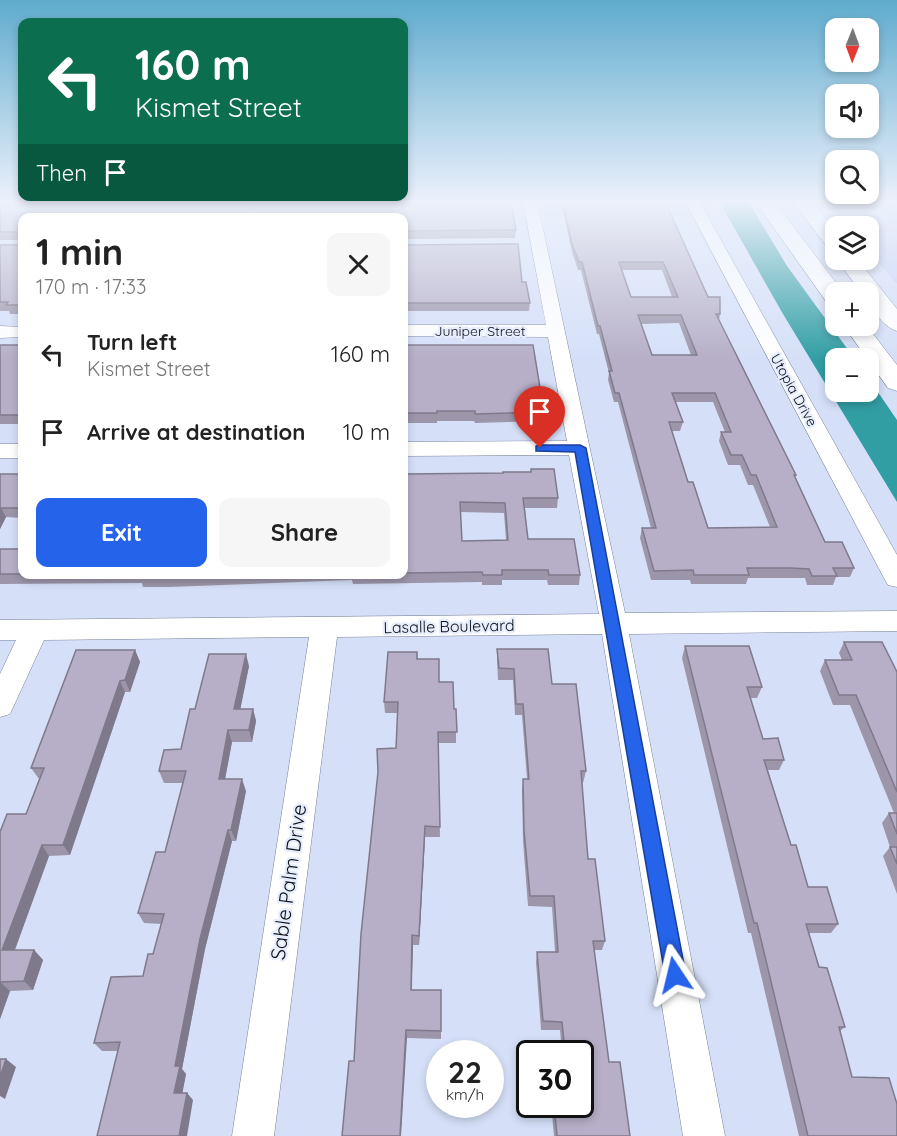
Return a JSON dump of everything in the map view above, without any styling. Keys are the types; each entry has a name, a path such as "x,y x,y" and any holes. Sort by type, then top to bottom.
{"main road":[{"path":"803,254 825,284"},
{"path":"855,270 897,324"},
{"path":"862,336 897,383"}],"street":[{"path":"536,254 557,331 614,624 704,1136"},
{"name":"Utopia Drive","path":"721,254 897,578"},
{"name":"Juniper Street","path":"408,331 557,331"},
{"path":"0,332 18,332"},
{"path":"408,449 580,448"},
{"path":"0,451 18,451"},
{"name":"Lasalle Boulevard","path":"0,630 897,621"},
{"name":"Sable Palm Drive","path":"253,1136 324,628"},
{"path":"0,705 34,629"}],"shaded area":[{"path":"749,254 780,254 825,318 825,336 838,336 847,348 825,348 825,383"},
{"path":"879,254 897,254 897,284 879,263"},
{"path":"879,394 897,420 897,502 836,402 879,402"}],"building":[{"path":"0,254 18,254 18,305 6,305 8,302 0,302"},
{"path":"408,254 519,254 522,282 526,282 530,303 408,303"},
{"path":"576,254 689,254 708,297 720,297 720,314 716,314 796,475 794,475 825,542 842,542 854,568 833,568 837,576 812,576 809,569 791,568 747,568 749,575 694,575 693,570 654,571 642,528 656,528 619,393 615,393 609,371 612,371 582,262 579,262","holes":["619,262 663,262 678,297 631,297","638,315 681,315 697,355 652,355","672,393 715,393 731,432 721,432 731,455 742,455 751,475 756,475 777,527 708,528 693,482 688,482 669,422 683,422"]},
{"path":"0,345 18,345 18,415 0,415"},
{"path":"408,345 533,345 544,412 475,414 475,411 437,411 437,413 408,413"},
{"path":"554,469 558,498 523,498 528,539 574,539 580,575 549,575 548,570 502,570 502,575 483,575 482,572 408,573 408,474","holes":["460,502 505,503 508,540 462,541"]},
{"path":"0,474 18,474 18,508 1,508 0,510"},
{"path":"0,549 18,549 18,574 0,574"},
{"path":"844,642 882,642 897,672 897,792 856,695 839,695 825,660 852,660"},
{"path":"685,646 749,646 762,687 747,687 763,739 778,738 784,760 764,760 791,845 796,845 808,887 827,887 838,924 806,924 819,967 827,968 845,1027 839,1027 852,1077 889,1078 897,1104 897,1136 808,1136 757,923 754,923"},
{"path":"497,649 548,649 552,684 576,684 586,771 581,771 588,859 595,859 605,941 593,941 609,1062 620,1062 630,1136 557,1136 555,1118 594,1118 594,1040 564,1040 562,1022 543,1021 537,952 558,952 554,896 530,896 524,830 523,779 529,779 523,704 516,704 514,669 499,668"},
{"path":"76,650 135,650 125,680 120,681 63,845 42,845 2,950 34,950 24,981 0,982 0,832 7,814 26,814 44,768 31,768"},
{"path":"388,652 417,652 417,659 439,659 439,682 453,682 457,732 438,732 440,827 425,826 419,936 412,935 411,990 441,990 441,1031 406,1030 400,1136 342,1136 349,1061 354,1061 361,934 378,772 377,749 396,748 398,702 384,702"},
{"path":"209,654 246,654 234,709 253,709 249,730 228,730 219,779 242,779 231,830 228,830 200,939 175,1066 180,1066 174,1093 187,1093 179,1136 97,1136 120,1042 94,1043 111,977 143,976 148,954 153,954 164,914 138,913 156,852 165,852 186,771 159,771 164,750 181,749 190,709 195,709"},
{"path":"889,813 897,813 897,834"},
{"path":"890,847 897,847 897,864"},
{"path":"0,1059 6,1059 0,1077"}],"route":[{"path":"540,448 580,448 614,624 675,975"}]}
